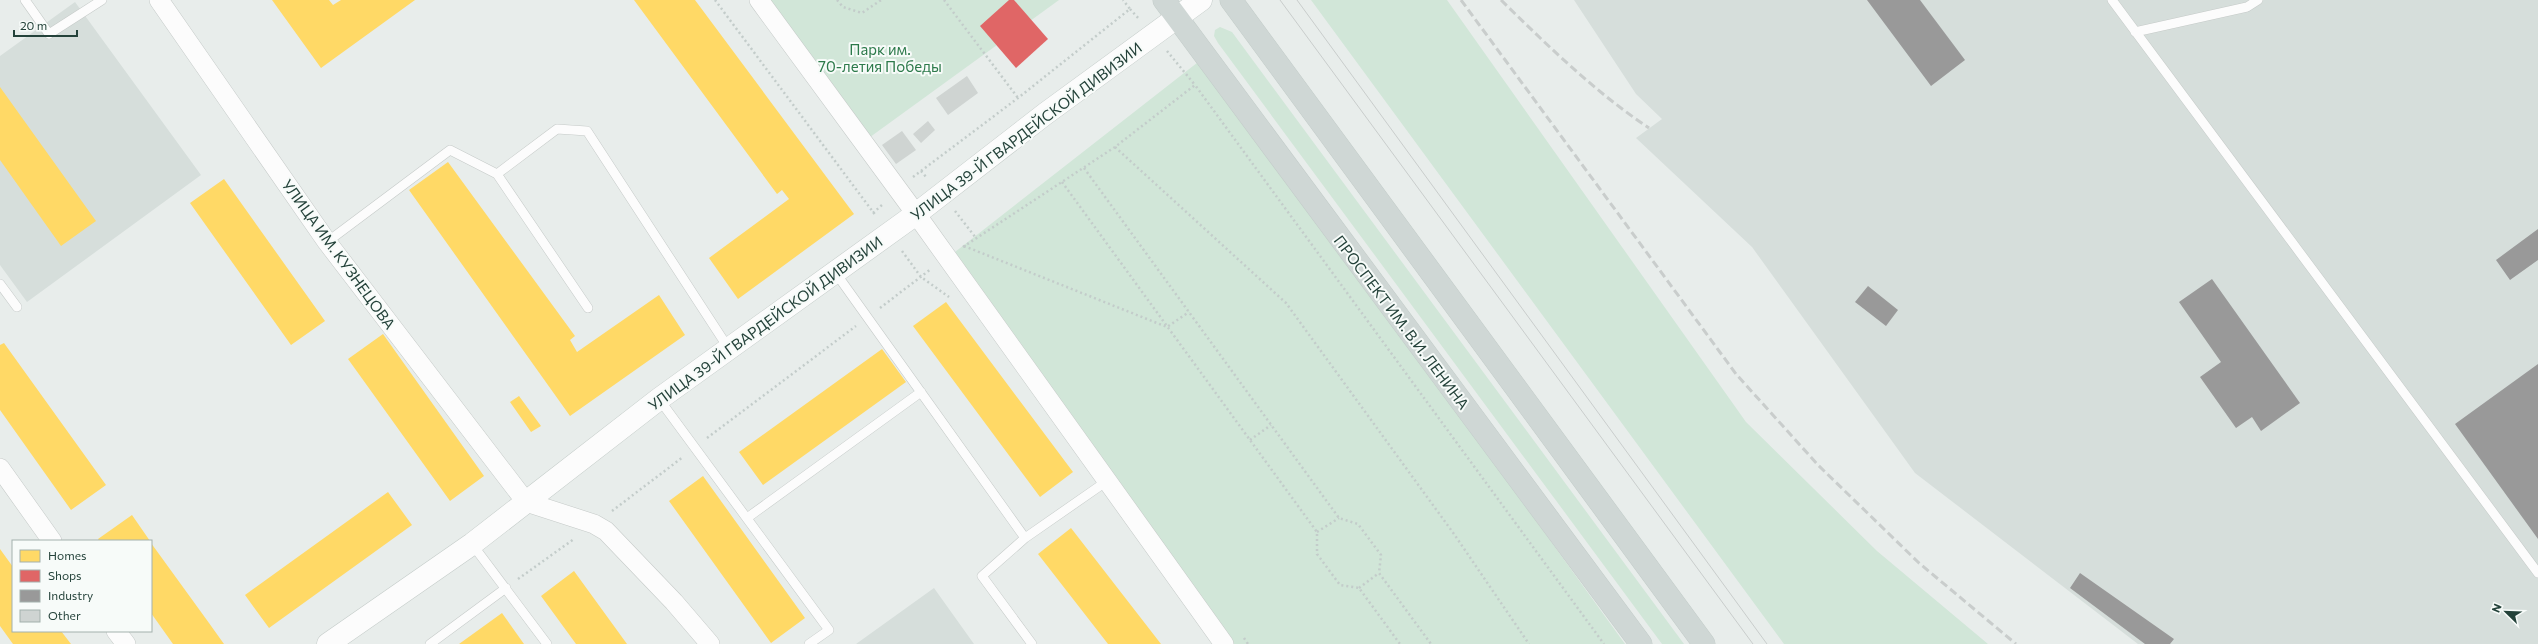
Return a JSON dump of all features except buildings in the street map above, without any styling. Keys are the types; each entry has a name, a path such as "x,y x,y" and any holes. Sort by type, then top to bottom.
{"main road":[{"name":"ПРОСПЕКТ ИМ. В.И. ЛЕНИНА","path":"1164,0 1640,644"},
{"name":"УЛИЦА 39-Й ГВАРДЕЙСКОЙ ДИВИЗИИ","path":"328,644 472,544 659,399 889,234 1045,114 1201,0"},
{"path":"1231,0 1704,644"}],"street":[{"name":"УЛИЦА ИМ. КУЗНЕЦОВА","path":"160,0 327,242 526,502"},
{"path":"759,0 916,214 1224,644"},
{"path":"0,468 51,540"},
{"path":"526,502 594,524 606,531 674,602 710,644"},
{"path":"117,632 126,644"}],"lane":[{"path":"25,0 49,34 102,0"},
{"path":"2112,0 2538,573"},
{"path":"2135,32 2247,7 2258,0"},
{"path":"497,174 557,129 587,131 729,349"},
{"path":"327,242 450,150 497,174 588,308"},
{"path":"835,272 1025,538"},
{"path":"0,284 17,307"},
{"path":"747,518 920,392"},
{"path":"659,399 829,630 809,644"},
{"path":"1032,644 982,576 1025,538 1107,481"},
{"path":"472,544 547,644"},
{"path":"430,644 506,588"}],"path":[{"path":"715,0 921,277"},
{"path":"837,0 843,7 862,13 881,0"},
{"path":"944,0 1018,98"},
{"path":"909,179 1018,98 1130,9 1123,0"},
{"path":"506,588 594,524 947,257 1115,147 1195,85 1604,644"},
{"path":"1115,147 1286,303 1454,534 1528,644"},
{"path":"1084,168 1339,518 1358,524 1381,555 1379,573 1431,644"},
{"path":"1062,182 1317,532 1317,554 1340,585 1359,588 1400,644"},
{"path":"964,246 1168,327"},
{"path":"1168,327 1189,312"},
{"path":"1250,440 1271,425"},
{"path":"1317,532 1339,518"},
{"path":"1359,588 1379,573"}],"shaded area":[{"path":"1574,0 2538,0 2538,644 2138,644 1915,473 1752,247 1636,138 1662,119 1636,94"},
{"path":"75,2 201,175 27,302 0,265 0,56"},
{"path":"934,588 974,644 856,644"}],"green space":[{"name":"Парк им. 70-летия Победы","path":"764,0 1059,0 866,140"},
{"path":"1311,0 1447,0 1746,422 1877,551 1988,644 1784,644"},
{"path":"1220,27 1232,32 1684,644 1662,644 1218,43 1214,36 1215,30"},
{"path":"1202,59 1625,644 1231,644 955,252"}],"tram line":[{"path":"1280,0 1753,644"},
{"path":"1297,0 1767,644"}],"railway":[{"path":"1461,0 1736,374 1818,465 1919,563 2016,644"},
{"path":"1501,0 1591,84 1649,128"}]}
